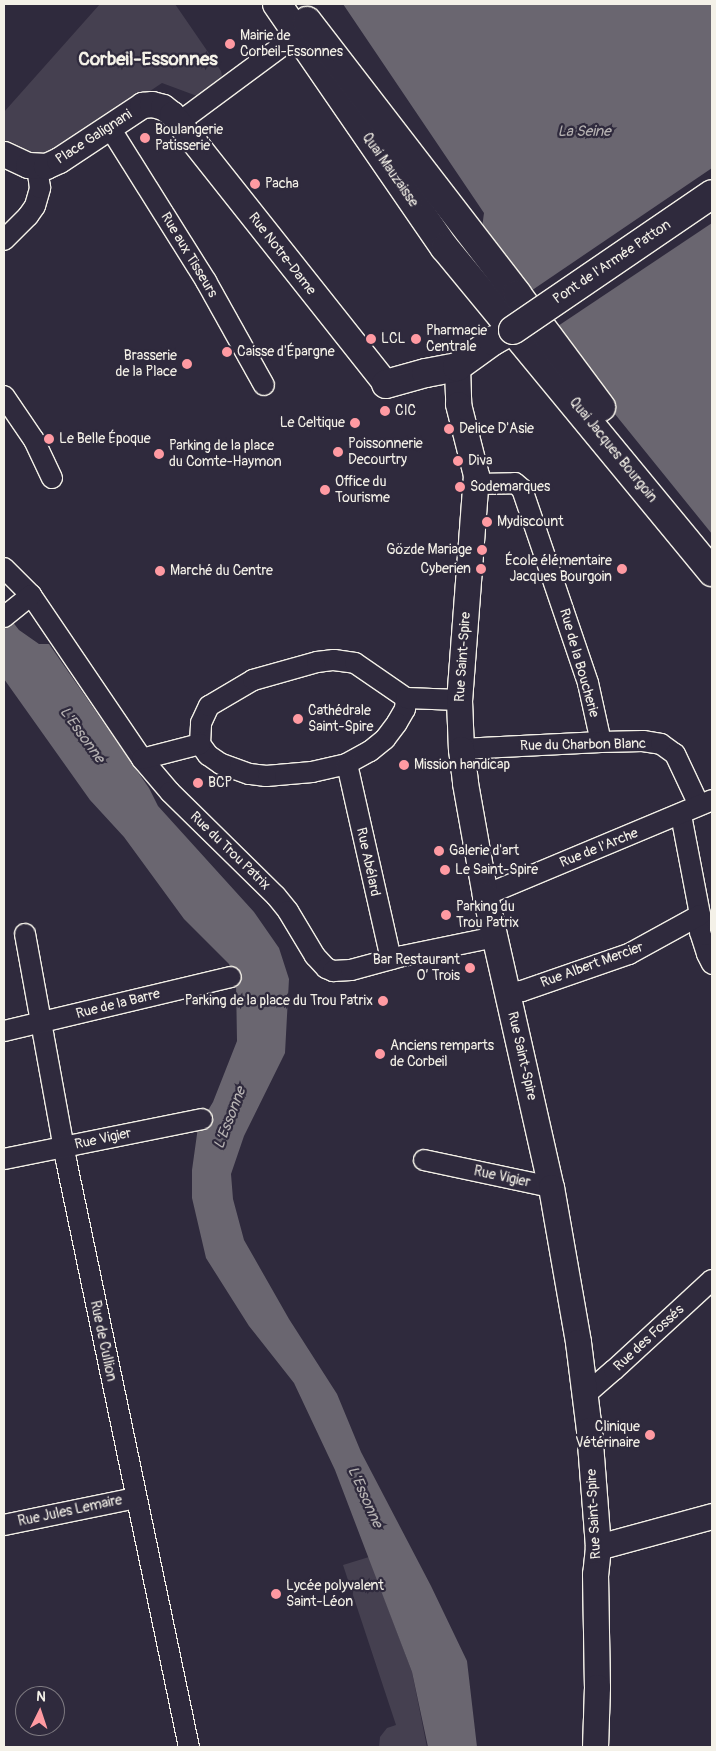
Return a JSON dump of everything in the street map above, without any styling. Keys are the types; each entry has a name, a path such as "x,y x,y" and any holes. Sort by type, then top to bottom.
{"main road":[{"name":"Quai Mauzaisse","path":"277,4 445,248 523,323"},
{"name":"Quai Mauzaisse","path":"292,4 329,48 523,323"},
{"name":"Pont de l'Armée Patton","path":"457,367 712,194"},
{"name":"Quai Jacques Bourgoin","path":"523,323 712,550"},
{"name":"Quai Jacques Bourgoin","path":"523,323 712,572"},
{"path":"386,384 457,367"}],"street":[{"path":"178,123 297,35"},
{"name":"Place Galignani","path":"4,154 28,165 46,166 110,128 142,105 152,104 163,107 178,123"},
{"name":"Rue Notre-Dame","path":"178,123 386,384"},
{"name":"Rue aux Tisseurs","path":"110,128 206,280 264,385"},
{"path":"4,240 28,216 35,206 40,188 37,167"},
{"name":"Rue Saint-Spire","path":"457,367 458,404 475,467 476,484 459,700 461,749 484,896 508,993 551,1187 575,1319 585,1395 598,1547 595,1574 597,1687 595,1747"},
{"path":"4,396 34,440 52,478"},
{"name":"Rue de la Boucherie","path":"476,484 515,483 522,488 585,675 601,742"},
{"name":"Rue du Trou Patrix","path":"4,568 31,595 142,759 170,792 276,896 288,911 315,956 326,968 340,971 495,937"},
{"path":"4,617 31,595"},
{"path":"406,698 405,709 385,739 370,751 347,764 312,772 282,776 249,774 222,764 208,755 200,744 201,723 209,706 252,680 289,668 317,662 347,660 355,663 386,682 406,698 459,700"},
{"name":"Rue du Charbon Blanc","path":"461,749 601,742 661,744 675,754 706,803"},
{"path":"142,759 200,744"},
{"name":"Rue Abélard","path":"347,764 391,959"},
{"name":"Rue de l'Arche","path":"484,896 706,803"},
{"path":"681,815 700,915 700,932 712,964"},
{"name":"Rue Albert Mercier","path":"508,993 522,991 629,954 700,915"},
{"name":"Rue de Cullion","path":"25,934 63,1148 189,1747"},
{"name":"Rue de la Barre","path":"4,1031 232,977"},
{"name":"Rue Vigier","path":"4,1160 202,1119"},
{"name":"Rue Vigier","path":"424,1160 551,1187"},
{"name":"Rue des Fossés","path":"585,1395 712,1280"},
{"name":"Rue Jules Lemaire","path":"4,1525 136,1498"},
{"path":"598,1547 712,1516"}],"shaded area":[{"path":"100,4 175,4 221,71 222,76 197,96 162,83 53,156 25,155 4,146 4,112"},
{"path":"369,1557 412,1672 427,1747 379,1747 380,1737 387,1728 396,1725 343,1565"}],"water":[{"name":"La Seine","path":"343,4 712,4 712,534 585,377 481,235 484,213"},
{"name":"L'Essonne","path":"4,611 19,630 39,644 49,644 149,788 158,806 254,912 279,948 289,979 285,1053 244,1136 231,1174 233,1199 244,1240 289,1319 337,1394 361,1452 431,1586 467,1661 477,1747 428,1747 412,1672 335,1470 294,1383 249,1326 206,1258 192,1198 192,1170 198,1127 213,1102 237,1041 236,982 229,964 184,919 124,837 90,800 4,679"}],"pier":[{"path":"712,168 712,223 549,332 525,295"}],"place":[{"name":"Mairie de Corbeil-Essonnes","path":"230,44"},
{"name":"Boulangerie Patisserie","path":"145,138"},
{"name":"Pacha","path":"255,184"},
{"name":"LCL","path":"371,339"},
{"name":"Pharmacie Centrale","path":"416,339"},
{"name":"Caisse d'Épargne","path":"227,352"},
{"name":"Brasserie de la Place","path":"187,364"},
{"name":"CIC","path":"385,411"},
{"name":"Le Celtique","path":"355,423"},
{"name":"Delice D'Asie","path":"449,429"},
{"name":"Le Belle Époque","path":"49,439"},
{"name":"Poissonnerie Decourtry","path":"338,452"},
{"name":"Parking de la place du Comte-Haymon","path":"159,454"},
{"name":"Diva","path":"458,461"},
{"name":"Sodemarques","path":"460,487"},
{"name":"Office du Tourisme","path":"325,490"},
{"name":"Mydiscount","path":"487,522"},
{"name":"Gözde Mariage","path":"482,550"},
{"name":"Cyberien","path":"481,569"},
{"name":"École élémentaire Jacques Bourgoin","path":"622,569"},
{"name":"Marché du Centre","path":"160,571"},
{"name":"Cathédrale Saint-Spire","path":"298,719"},
{"name":"Mission handicap","path":"404,765"},
{"name":"BCP","path":"198,783"},
{"name":"Galerie d'art","path":"439,851"},
{"name":"Le Saint-Spire","path":"445,870"},
{"name":"Parking du Trou Patrix","path":"446,915"},
{"name":"Bar Restaurant O’ Trois","path":"470,968"},
{"name":"Parking de la place du Trou Patrix","path":"383,1001"},
{"name":"Anciens remparts de Corbeil","path":"380,1054"},
{"name":"Clinique Vétérinaire","path":"650,1435"},
{"name":"Lycée polyvalent Saint-Léon","path":"276,1594"}],"district":[{"name":"Corbeil-Essonnes","path":"148,60"}]}
